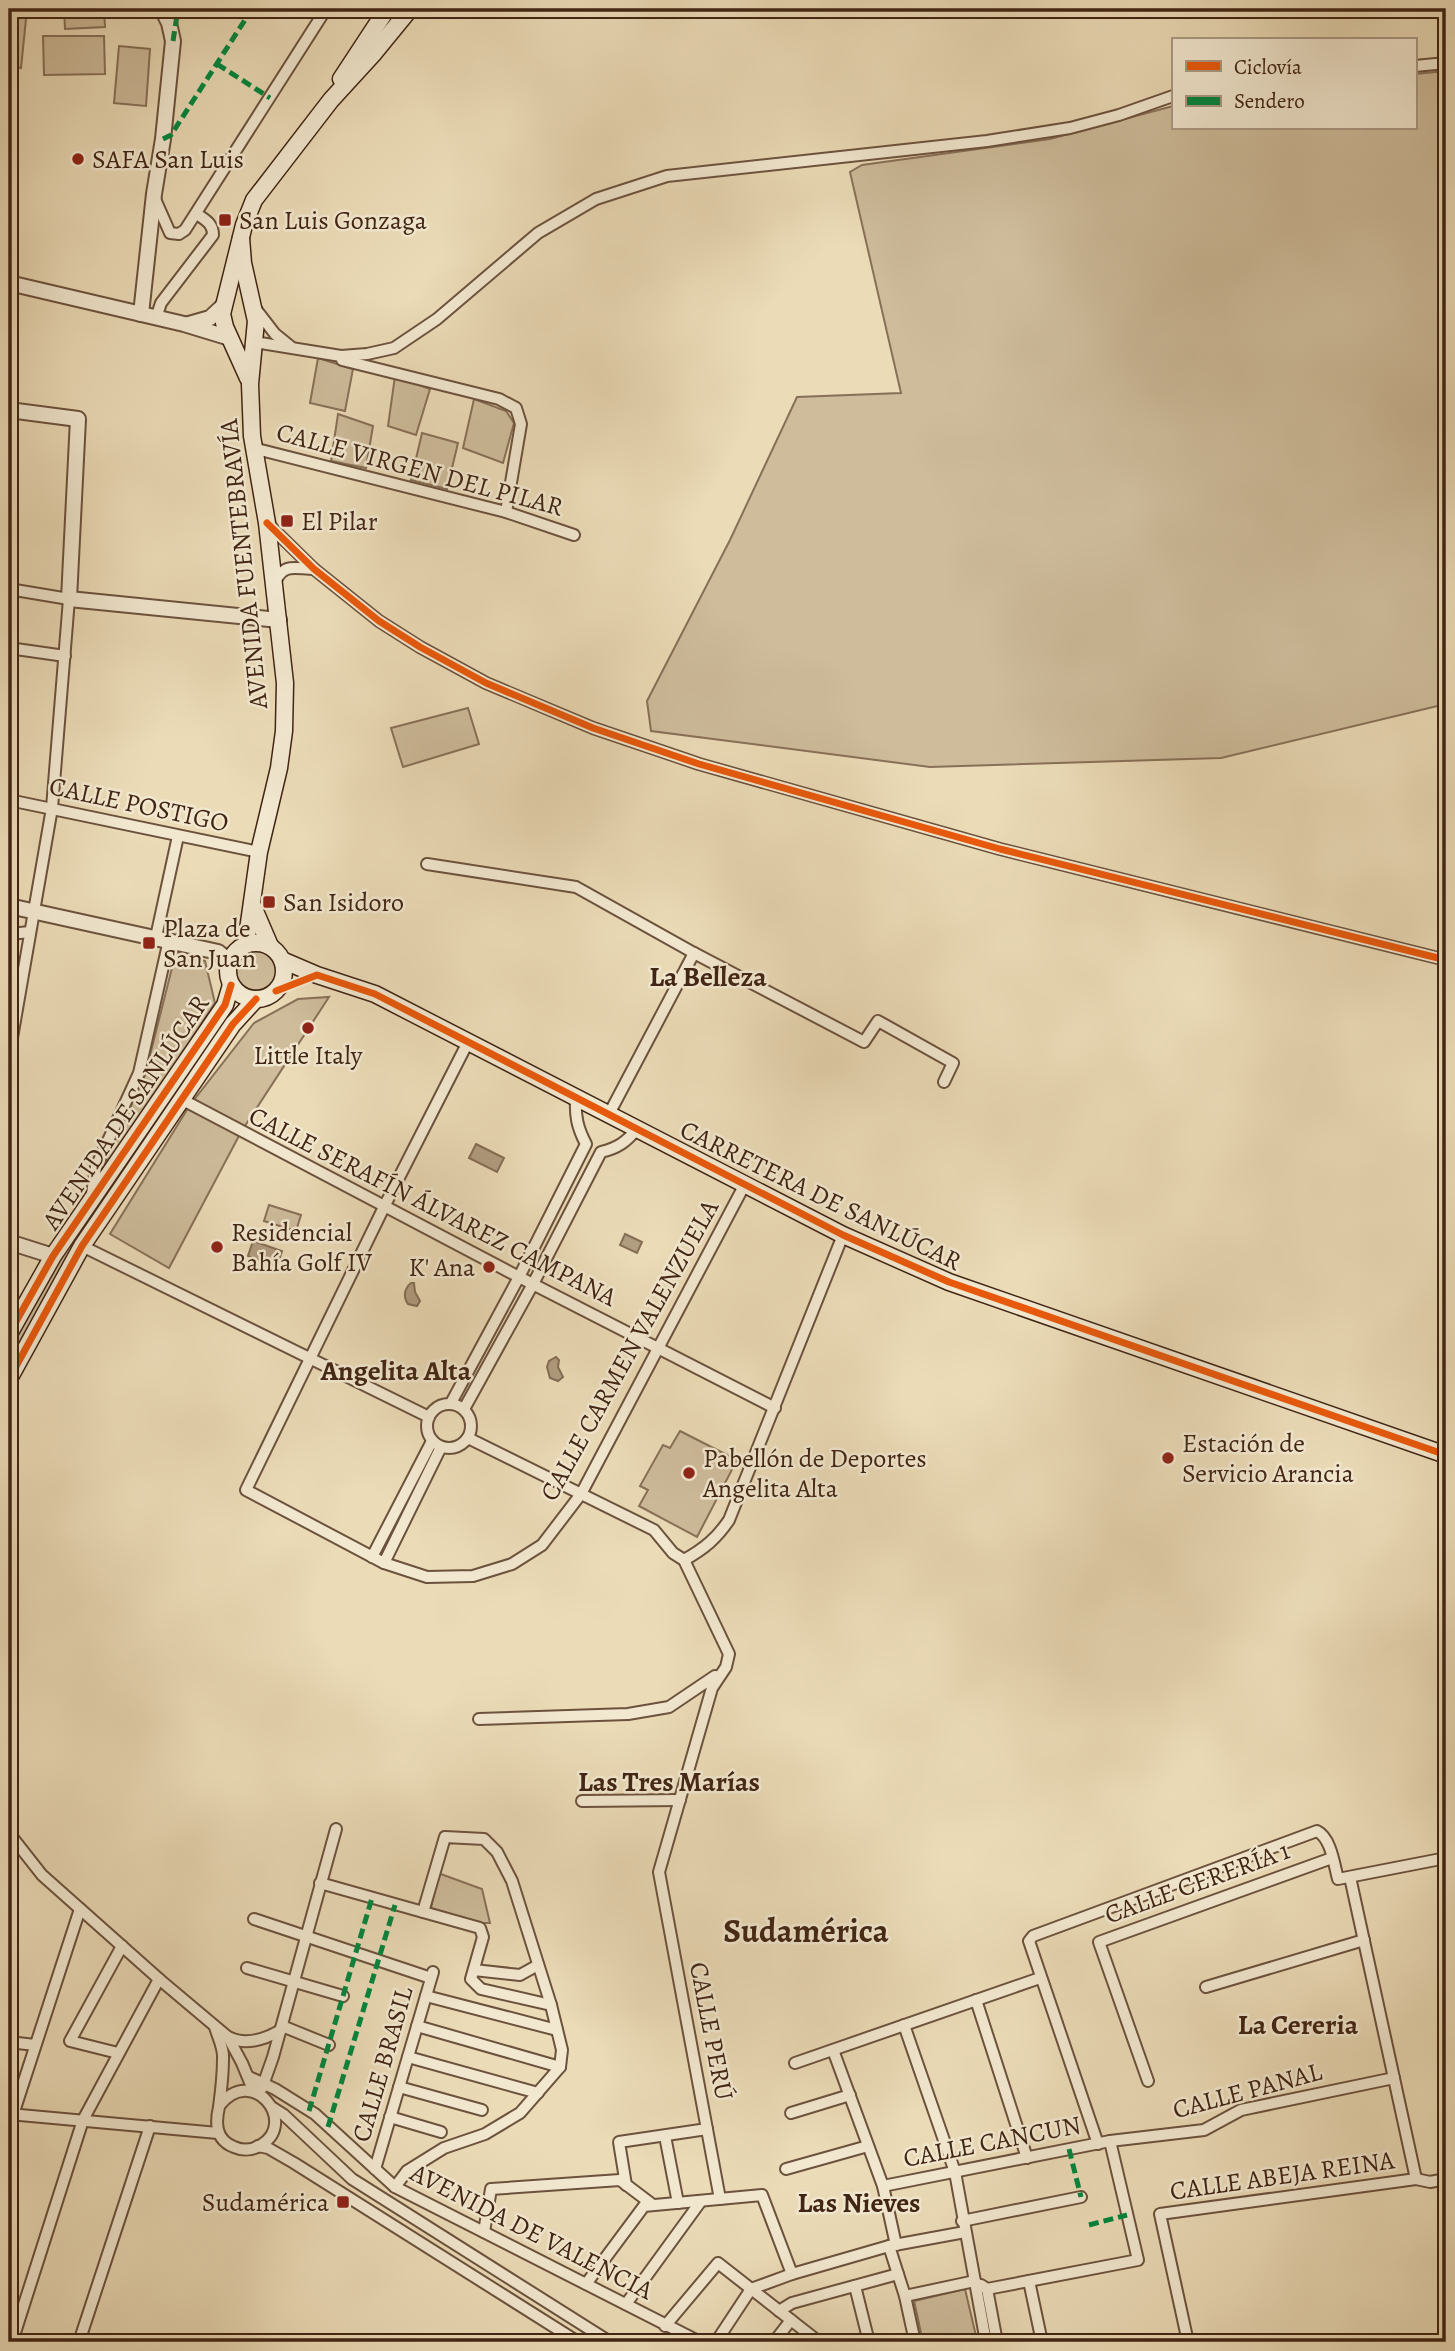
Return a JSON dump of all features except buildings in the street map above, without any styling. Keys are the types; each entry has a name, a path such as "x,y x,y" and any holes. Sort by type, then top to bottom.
{"main road":[{"path":"331,100 344,74 387,9"},
{"path":"241,237 243,263 254,307 254,342 230,338 223,320 223,305 241,237 248,211 262,187 331,100 397,9"},
{"path":"331,100 374,54 410,9"},
{"path":"223,305 241,300 254,307"},
{"name":"AVENIDA FUENTEBRAVÍA","path":"230,338 250,384"},
{"name":"AVENIDA FUENTEBRAVÍA","path":"246,944 259,852 279,768 284,731 285,682 267,523 253,448 250,384 254,342"},
{"path":"252,904 270,946 282,960 284,977 276,991"},
{"path":"270,946 257,942 246,944 236,950 229,961 228,975 231,985 243,996 265,998 317,975"},
{"name":"CARRETERA DE SANLÚCAR","path":"282,960 375,994 843,1235 949,1282 1446,1454"},
{"name":"AVENIDA DE SANLÚCAR","path":"9,1334 53,1256 218,1015 228,998 231,985"},
{"name":"AVENIDA DE SANLÚCAR","path":"9,1379 82,1246 233,1024 256,999"}],"street":[{"path":"141,314 173,41 162,9"},
{"path":"154,194 170,233 179,234 186,230 326,9"},
{"path":"1416,66 1446,63"},
{"path":"329,355 367,354 394,348 437,319 538,233 574,210 617,191 667,176 988,141 1070,128 1119,115 1172,96"},
{"path":"156,318 161,303 213,235 213,228 209,223 197,215"},
{"path":"9,283 184,324 230,338"},
{"path":"184,324 210,318 223,305"},
{"path":"254,307 275,334 294,348"},
{"path":"254,342 329,355 499,399 516,408 521,424 506,512"},
{"path":"390,371 388,361 394,348"},
{"path":"9,410 78,419 69,599 52,808 31,912 9,1055"},
{"name":"CALLE VIRGEN DEL PILAR","path":"253,448 506,512 574,535"},
{"path":"267,523 314,569 379,621 420,647 486,683 593,728 698,764 1000,849 1446,960"},
{"path":"292,567 294,550"},
{"path":"274,586 281,571 292,567 314,569"},
{"path":"9,589 69,599 279,620"},
{"path":"9,648 65,656"},
{"name":"CALLE POSTIGO","path":"9,800 259,852"},
{"path":"91,1199 96,1167 139,1073 178,836"},
{"path":"427,864 576,887 694,953 864,1042 878,1021 953,1063 944,1082"},
{"path":"9,906 218,952 229,961"},
{"path":"9,934 30,932"},
{"path":"609,1114 694,953"},
{"path":"311,1357 468,1042"},
{"path":"576,1097 577,1127 586,1144 601,1152 616,1149 637,1129"},
{"name":"CALLE SERAFÍN ÁLVAREZ CAMPANA","path":"183,1100 519,1278 775,1408"},
{"path":"451,1403 519,1278 586,1144"},
{"path":"464,1409 601,1152"},
{"name":"CALLE CARMEN VALENZUELA","path":"311,1357 246,1490 384,1563 427,1577 473,1576 512,1563 542,1545 581,1494 744,1184"},
{"path":"684,1560 711,1542 729,1520 843,1235"},
{"path":"9,1242 53,1256"},
{"path":"82,1246 429,1416"},
{"path":"451,1403 464,1409 470,1417 472,1429 468,1438 454,1448 437,1444 427,1432 429,1416 442,1405 451,1403"},
{"path":"468,1438 654,1530 673,1553 684,1560 729,1654 726,1667 712,1688 680,1800 582,1801"},
{"path":"372,1557 437,1444"},
{"path":"384,1563 437,1444"},
{"path":"479,1719 628,1714 669,1707 699,1689 726,1667"},
{"name":"CALLE PERÚ","path":"680,1800 659,1872 720,2199"},
{"path":"259,2090 281,2028 336,1829"},
{"path":"905,2296 975,2281 987,2289 1138,2260 1104,2142 1040,1978 1029,1941 1032,1936 1317,1831 1322,1832 1327,1840 1338,1879 1446,1858"},
{"path":"9,1833 42,1875 228,2037 236,2041 254,2041 270,2037 281,2028"},
{"path":"395,2187 407,2171 444,2148 485,2133 520,2113 560,2067 562,2050 551,2005 512,1881 497,1852 484,1839 444,1837 422,1912"},
{"name":"CALLE CERERÍA 1","path":"1148,2081 1099,1942 1332,1858"},
{"path":"1350,1877 1416,2179 1430,2182 1446,2179"},
{"path":"320,1883 480,1928 483,1937 471,1979 481,1989 551,2005"},
{"path":"9,2127 11,2114 80,1909"},
{"path":"254,1919 306,1936"},
{"name":"CALLE BRASIL","path":"306,1936 432,1975 375,2169"},
{"path":"1206,1987 1364,1940"},
{"path":"118,2053 70,2041 122,1946"},
{"path":"474,1970 520,1975 538,1965"},
{"path":"247,1968 343,1996"},
{"path":"795,2063 1040,1978"},
{"path":"12,2342 83,2120 159,1979"},
{"path":"426,1996 557,2029"},
{"path":"976,2000 1027,2158"},
{"path":"904,2025 954,2172 975,2290 991,2340"},
{"path":"417,2026 560,2067"},
{"path":"215,2027 224,2055 216,2114 218,2133 232,2147 242,2150 258,2146 269,2137 274,2128 273,2108"},
{"path":"281,2028 329,2045"},
{"name":"AVENIDA DE VALENCIA","path":"228,2037 259,2090 315,2115 395,2187 700,2342"},
{"path":"9,2042 35,2045"},
{"path":"833,2050 883,2186 898,2274 915,2342"},
{"path":"408,2057 538,2093"},
{"name":"CALLE PANAL","path":"1104,2142 1205,2130 1241,2110 1394,2078"},
{"path":"399,2087 482,2110"},
{"path":"219,2106 233,2093 259,2090"},
{"path":"259,2090 273,2108 284,2115 352,2179 610,2342"},
{"path":"791,2113 850,2095"},
{"path":"11,2114 218,2133"},
{"path":"390,2117 440,2132"},
{"path":"79,2342 150,2126"},
{"path":"626,2185 619,2142 707,2129"},
{"path":"665,2136 678,2203"},
{"name":"CALLE CANCUN","path":"883,2186 1104,2142"},
{"path":"258,2146 268,2148 294,2163 578,2342"},
{"path":"786,2169 868,2146"},
{"name":"CALLE ABEJA REINA","path":"1188,2342 1160,2214 1416,2179"},
{"path":"484,2232 491,2189 620,2180 653,2205"},
{"path":"586,2284 644,2206 762,2195 792,2274"},
{"path":"716,2342 751,2288 964,2226 1081,2197"},
{"path":"626,2304 701,2201"},
{"path":"665,2326 718,2263 819,2342"},
{"path":"779,2311 792,2302 898,2274"},
{"path":"1029,2281 1042,2342"},
{"path":"855,2286 869,2342"},
{"path":"987,2289 991,2340"},
{"path":"774,2342 791,2320"},
{"path":"973,2342 991,2340"}],"shaded area":[{"path":"9,9 27,9 21,68 9,66"},
{"path":"64,9 104,9 105,27 65,29"},
{"path":"43,36 104,36 105,74 44,75"},
{"path":"119,46 150,49 146,106 114,103"},
{"path":"1446,71 1446,704 1221,758 930,767 651,731 647,701 730,540 797,397 901,393 850,172 862,165 1050,139 1172,106 1172,130 1416,130 1416,74"},
{"path":"318,358 353,369 345,411 310,403"},
{"path":"395,376 430,389 416,435 388,426"},
{"path":"474,399 506,411 514,423 503,463 463,448"},
{"path":"338,414 373,426 366,468 331,461"},
{"path":"422,433 458,443 447,489 411,480"},
{"path":"468,708 479,744 403,767 391,728"},
{"path":"256,951 270,957 276,971 270,985 256,991 242,985 236,971 242,957"},
{"path":"176,952 205,961 215,1003 102,1175 102,1169 145,1075"},
{"path":"329,997 241,1132 169,1268 110,1234 190,1105 254,1023 298,999"},
{"path":"219,1024 226,1029 9,1369 9,1351 60,1259"},
{"path":"476,1144 504,1158 497,1172 469,1158"},
{"path":"269,1205 301,1215 296,1231 264,1221"},
{"path":"625,1234 642,1242 637,1253 620,1245"},
{"path":"253,1241 282,1251 277,1266 248,1256"},
{"path":"414,1283 420,1301 417,1306 408,1304 405,1299 406,1290"},
{"path":"556,1357 563,1377 558,1381 550,1378 547,1367 549,1361"},
{"name":"Pabellón de Deportes Angelita Alta","path":"680,1431 737,1460 697,1537 639,1506 648,1490 640,1486 663,1445 670,1448"},
{"path":"438,1873 482,1889 490,1923 479,1923 431,1908"},
{"path":"965,2289 976,2336 949,2342 923,2342 914,2301"}],"marked path":[{"path":"173,41 178,9"},
{"path":"163,139 171,135 252,9"},
{"path":"217,64 270,98"},
{"path":"309,2111 372,1898"},
{"path":"328,2127 395,1905"},
{"path":"1069,2149 1081,2197"},
{"path":"1089,2225 1127,2215"}],"cycle path":[{"path":"267,523 314,569 379,621 420,647 486,683 593,728 699,764 1000,849 1446,960"},
{"path":"276,991 317,975 375,994 843,1235 949,1282 1446,1455"},
{"path":"9,1334 53,1256 225,1005 231,985"},
{"path":"9,1379 82,1246 233,1024 256,999"}],"place":[{"name":"SAFA San Luis","path":"78,159"},
{"name":"San Luis Gonzaga","path":"225,220"},
{"name":"El Pilar","path":"287,521"},
{"name":"San Isidoro","path":"269,902"},
{"name":"Plaza de San Juan","path":"149,943"},
{"name":"Little Italy","path":"308,1028"},
{"name":"Residencial Bahía Golf IV","path":"217,1247"},
{"name":"K' Ana","path":"489,1267"},
{"name":"Estación de Servicio Arancia","path":"1168,1458"},
{"name":"Pabellón de Deportes Angelita Alta","path":"689,1473"},
{"name":"Sudamérica","path":"343,2202"}],"district":[{"name":"La Belleza","path":"708,976"},
{"name":"Angelita Alta","path":"396,1370"},
{"name":"Las Tres Marías","path":"669,1781"},
{"name":"Sudamérica","path":"806,1930"},
{"name":"La Cereria","path":"1298,2024"},
{"name":"Las Nieves","path":"859,2202"}]}
